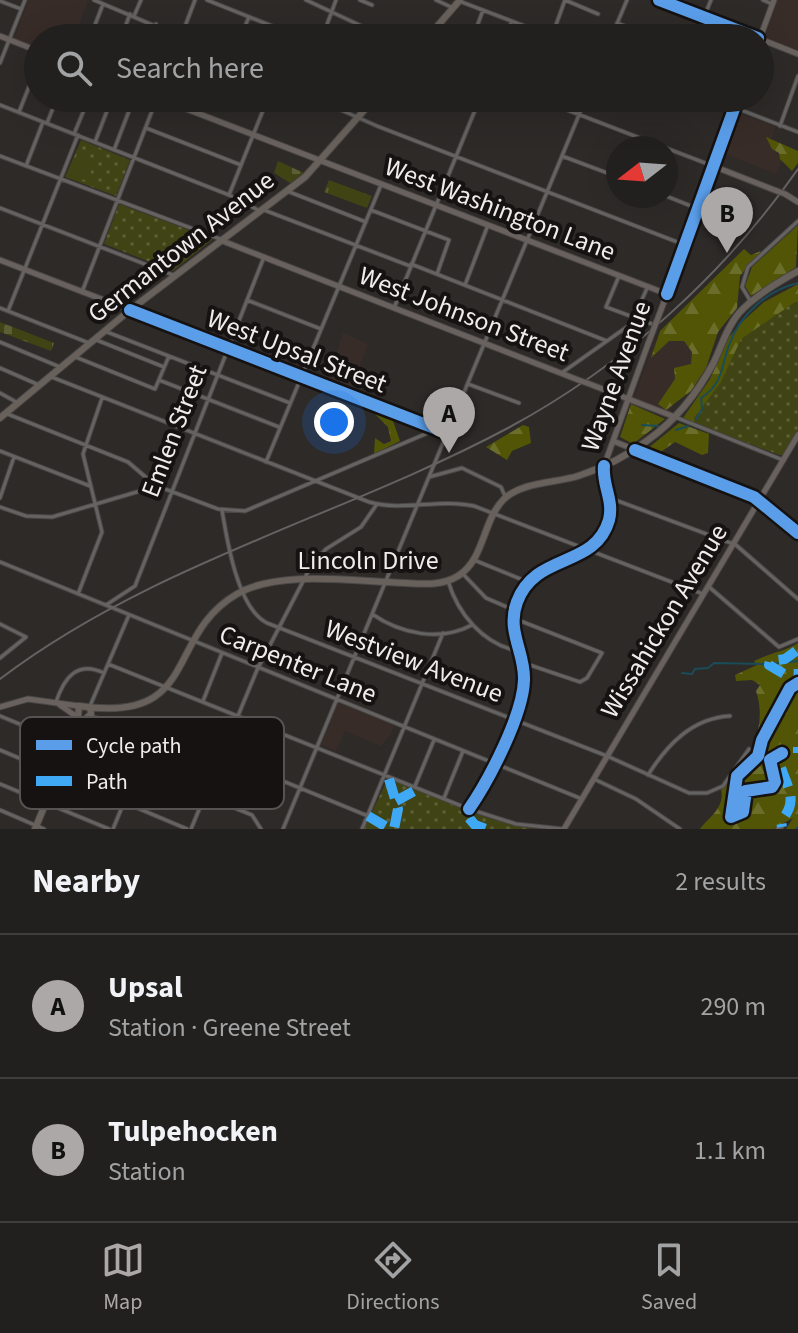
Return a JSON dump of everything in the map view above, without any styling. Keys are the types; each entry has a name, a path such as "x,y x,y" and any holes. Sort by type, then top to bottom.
{"main road":[{"path":"439,24 459,0"},
{"name":"Germantown Avenue","path":"3,415 173,275 286,190 320,161 363,112"},
{"path":"506,497 523,488 604,466 635,450 675,417 709,371 732,323 751,302 798,271"},
{"name":"Lincoln Drive","path":"79,706 133,706 166,687 181,669 194,641 215,611 242,591 273,581 448,581 463,573 474,560 494,513 506,497"},
{"path":"79,706 77,717 88,717 90,707"}],"street":[{"path":"0,63 25,0"},
{"path":"94,0 156,24"},
{"path":"128,24 141,0"},
{"path":"186,24 195,0"},
{"path":"207,0 265,24"},
{"path":"306,0 360,24"},
{"path":"327,24 336,0"},
{"path":"360,0 372,5"},
{"path":"436,0 453,8"},
{"path":"459,0 520,24"},
{"path":"558,24 565,0 598,14"},
{"path":"617,23 627,0"},
{"path":"659,0 722,24"},
{"path":"704,17 711,0"},
{"path":"763,0 773,2 764,24"},
{"path":"0,1 21,9"},
{"path":"95,24 103,4"},
{"path":"478,24 483,10"},
{"path":"246,24 249,17"},
{"path":"0,36 24,46"},
{"path":"774,44 798,54"},
{"path":"780,126 798,76"},
{"path":"19,112 24,99"},
{"path":"0,105 260,209 607,341"},
{"path":"26,166 50,112"},
{"path":"8,311 84,112"},
{"path":"95,142 107,112"},
{"path":"114,150 129,112"},
{"path":"82,292 152,112"},
{"name":"West Washington Lane","path":"194,112 667,294"},
{"path":"229,195 262,112"},
{"path":"349,112 456,157 685,245"},
{"path":"394,308 474,112"},
{"path":"571,112 634,136"},
{"path":"283,829 580,112"},
{"name":"Wayne Avenue","path":"589,550 607,526 610,498 604,466 733,112"},
{"path":"747,112 798,132"},
{"path":"146,128 241,165"},
{"path":"678,153 785,194 798,202"},
{"path":"0,156 220,239"},
{"path":"562,156 606,172"},
{"path":"266,462 381,185"},
{"path":"286,190 366,222"},
{"path":"678,200 698,208"},
{"path":"0,208 173,275"},
{"path":"371,210 449,240 437,274"},
{"path":"751,302 742,287 744,273 798,221"},
{"path":"465,285 488,225"},
{"name":"West Johnson Street","path":"220,239 783,460"},
{"name":"Emlen Street","path":"105,605 135,586 264,257"},
{"path":"0,260 130,310"},
{"path":"619,276 606,307 652,324"},
{"path":"562,373 636,318 648,286"},
{"path":"247,300 321,329"},
{"path":"0,308 164,367"},
{"name":"West Upsal Street","path":"130,310 447,433"},
{"path":"105,330 290,403"},
{"path":"0,342 60,367"},
{"path":"73,356 155,389 169,356"},
{"path":"0,368 39,385"},
{"path":"49,376 377,504 456,502 494,513 703,594"},
{"path":"159,380 280,427"},
{"path":"468,384 519,403"},
{"path":"0,393 18,403"},
{"path":"78,594 101,534 97,504 83,457 84,445 102,398"},
{"path":"3,415 132,464 157,486 222,510 253,509 437,429"},
{"name":"Wissahickon Avenue","path":"564,829 798,435"},
{"path":"613,441 759,500 798,533"},
{"path":"793,444 798,449"},
{"path":"0,451 91,486"},
{"path":"0,498 14,457"},
{"path":"429,477 462,468 501,487 506,497"},
{"path":"0,507 43,518 157,486"},
{"path":"610,498 733,544 798,599"},
{"path":"239,715 259,668 318,556 358,531 377,504"},
{"path":"222,510 242,591"},
{"path":"469,809 496,764 524,685 514,610 528,582 547,566 589,550"},
{"path":"474,560 528,582"},
{"name":"Carpenter Lane","path":"0,562 582,799"},
{"path":"463,573 489,600 514,610"},
{"path":"448,581 457,604 472,625 489,638 518,651"},
{"path":"708,586 781,647 798,639"},
{"name":"Westview Avenue","path":"242,591 255,616 280,628 607,756 686,793 709,793 728,780 749,749"},
{"path":"372,614 408,631 443,633 472,625"},
{"path":"90,707 129,615"},
{"path":"513,618 602,653 587,678 580,682 521,662"},
{"path":"0,624 26,637 1,655"},
{"path":"362,829 443,633"},
{"path":"203,701 222,653"},
{"path":"108,664 244,717"},
{"path":"77,717 56,702 63,683 73,672 90,668 104,673"},
{"name":"Lincoln Drive","path":"0,707 24,700 79,706"},
{"path":"0,716 20,724"},
{"path":"648,775 691,727 705,720 730,716"},
{"path":"284,733 469,809 516,824 564,829"},
{"path":"415,786 434,740"},
{"path":"0,750 20,758"},
{"path":"444,798 463,751"},
{"path":"594,779 636,799 680,829"},
{"path":"284,781 368,816"},
{"path":"0,784 20,792"},
{"path":"61,809 111,829 121,809"},
{"path":"141,809 189,829 199,809"},
{"path":"235,809 252,815 261,829"},
{"path":"0,810 44,829"}],"shaded area":[{"path":"29,0 88,1 79,24 24,24 24,42 14,38"},
{"path":"778,0 798,0 798,50 774,41 774,24 770,24"},
{"path":"737,112 776,127 769,145 785,152 776,174 721,152"},
{"path":"671,323 704,364 669,412 634,398 654,343"},
{"path":"343,333 368,344 351,389 328,380"},
{"path":"338,703 394,725 391,734 381,746 345,731 336,751 321,745"}],"green space":[{"path":"766,137 798,151 798,163 792,171 780,159 779,153 772,149"},
{"path":"81,140 130,160 116,196 65,177"},
{"path":"77,154 91,164 91,182 70,175"},
{"path":"278,161 304,173 290,183 274,173"},
{"path":"329,180 372,196 367,208 324,192"},
{"path":"119,204 213,239 173,271 104,244"},
{"path":"798,225 796,267 751,296 745,286 752,267"},
{"path":"744,249 751,255 761,251 740,276 737,308 718,332 706,368 691,391 666,410 658,404 675,379 674,368 691,364 692,352 684,341 669,341 651,358 660,331"},
{"path":"798,284 798,391 780,455 683,418 710,379 729,337 764,302"},
{"path":"798,300 798,430 783,456 691,422 721,382 741,339"},
{"path":"0,322 54,343 51,351 0,332"},
{"path":"631,404 665,419 633,444 620,437"},
{"path":"376,411 392,418 400,441 374,454 375,438 384,444 391,441 388,427 375,414"},
{"path":"679,423 709,434 708,453 702,455 675,442 658,454 647,449"},
{"path":"523,425 529,427 531,443 512,451 507,460 486,447"},
{"path":"798,643 798,829 786,829 793,818 773,829 700,829 719,807 721,789 748,756 758,731 760,718 756,691 760,685 752,680 736,681 735,675 757,665 754,661"},
{"path":"388,778 477,814 534,829 364,829"}],"waterway":[{"path":"696,419 702,409 701,398 714,387 729,345 747,314 765,298 798,283"},
{"path":"642,425 658,426"},
{"path":"676,430 688,426"},
{"path":"770,664 798,661"},
{"path":"682,673 692,674 695,669 708,668 714,663 768,664"}],"railway":[{"path":"0,679 120,603 249,543 444,460 550,403 631,347 704,282 769,208 798,169"}],"marked path":[{"path":"796,651 785,659 770,661 769,665 784,674 798,674"},
{"path":"798,747 798,753"},
{"path":"781,768 791,802 781,821 782,827"},
{"path":"389,779 398,809 394,829"},
{"path":"396,801 416,790"},
{"path":"368,816 390,829"},
{"path":"469,818 475,825 486,829"}],"cycle path":[{"path":"659,0 722,24"},
{"path":"667,294 733,112"},
{"path":"130,310 447,433"},
{"path":"635,450 754,497 798,533"},
{"path":"469,809 504,747 522,694 524,670 514,622 517,602 537,575 578,554 602,536 610,513 604,466"},
{"path":"782,753 770,760 775,782 772,787 746,791 743,812 731,817 737,776 758,756 762,740 790,688 798,683"}],"place":[{"name":"Tulpehocken","path":"727,253"},
{"name":"Upsal","path":"449,453"}]}
